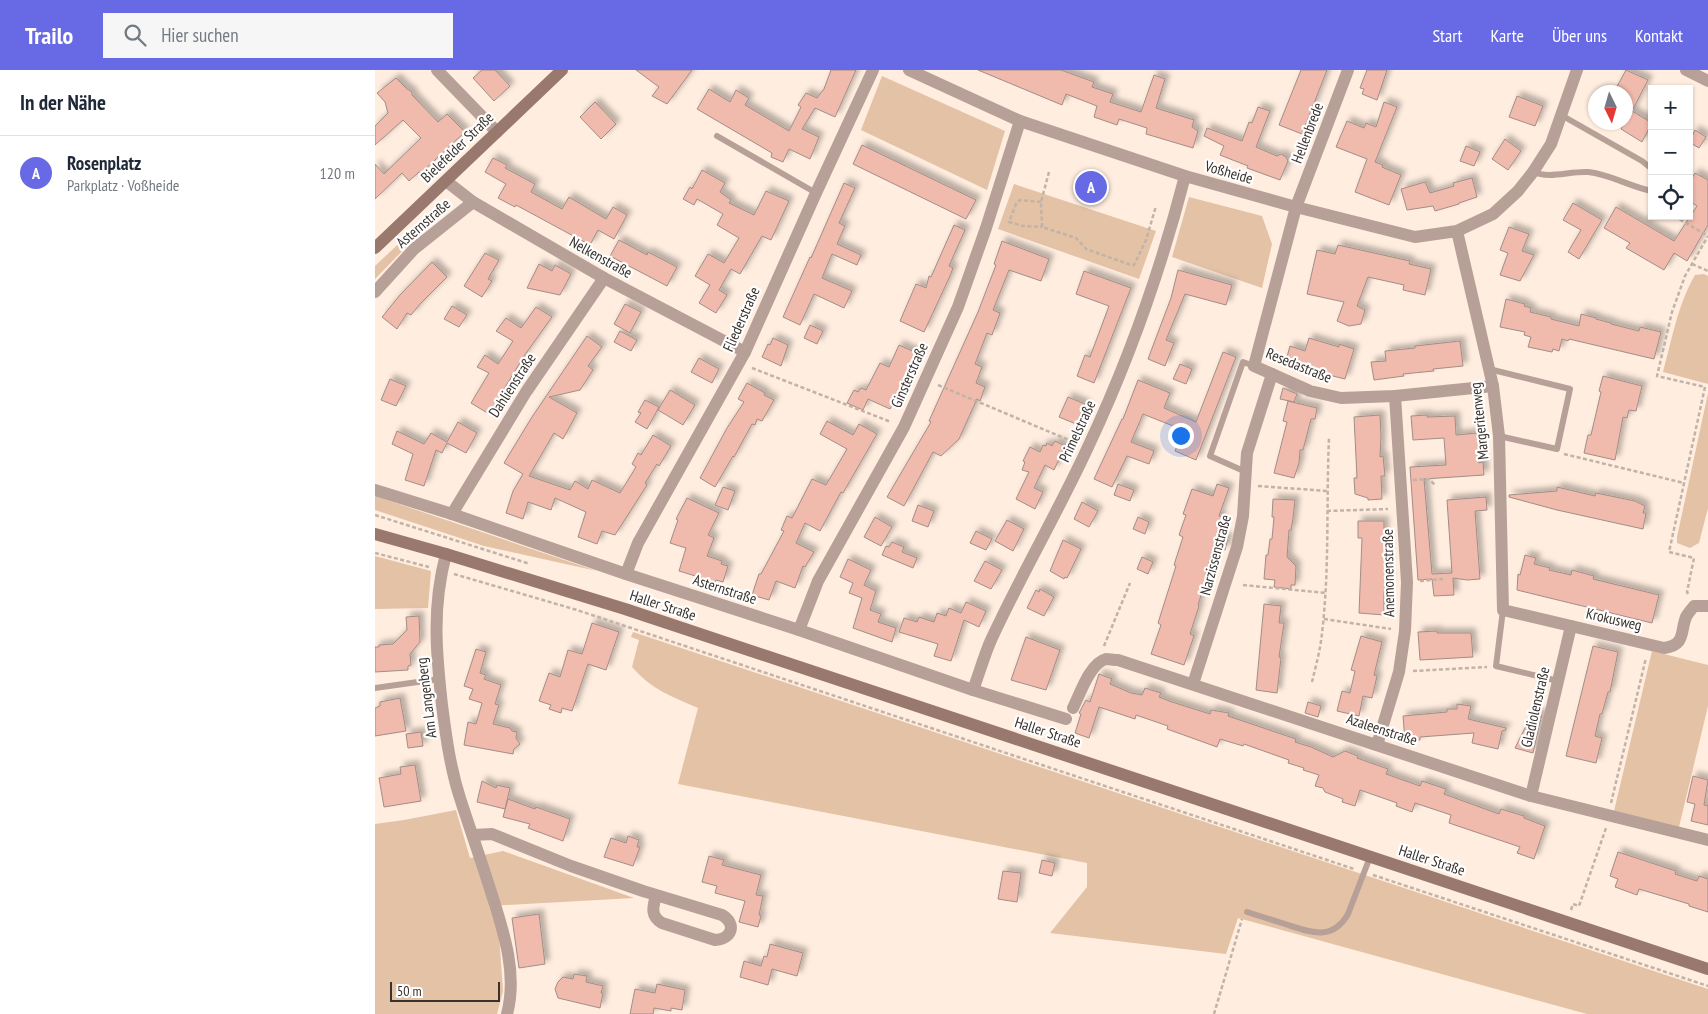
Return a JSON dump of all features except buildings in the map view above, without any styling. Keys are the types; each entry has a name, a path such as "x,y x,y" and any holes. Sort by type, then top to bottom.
{"main road":[{"name":"Bielefelder Straße","path":"375,248 562,70"},
{"name":"Haller Straße","path":"375,534 446,554 625,610 1708,969"}],"street":[{"path":"437,70 497,132"},
{"name":"Fliederstraße","path":"626,574 638,543 742,357 815,192 873,70"},
{"name":"Voßheide","path":"909,70 1020,121 1185,176 1296,207 1415,237 1457,232 1493,214 1518,191 1551,144 1577,70"},
{"name":"Hellenbrede","path":"1296,207 1348,70"},
{"path":"1686,70 1708,81"},
{"name":"Ginsterstraße","path":"799,630 818,580 904,427 958,307 986,228 1020,121"},
{"name":"Primelstraße","path":"973,690 991,642 1088,448 1107,405 1147,303 1185,176"},
{"name":"Nelkenstraße","path":"446,181 473,202 742,357"},
{"name":"Asternstraße","path":"375,292 413,249 473,202"},
{"name":"Resedastraße","path":"1296,207 1254,366 1310,391 1341,398 1395,396 1493,386"},
{"name":"Margeritenweg","path":"1457,232 1493,386 1499,436 1503,610"},
{"name":"Dahlienstraße","path":"452,514 526,392 604,278"},
{"name":"Narzissenstraße","path":"1193,684 1237,547 1243,516 1247,452 1272,374"},
{"name":"Anemonenstraße","path":"1377,745 1399,672 1405,631 1407,582 1395,396"},
{"name":"Asternstraße","path":"375,490 799,630 973,690 1066,719"},
{"name":"Am Langenberg","path":"446,554 441,570 435,624 439,679 447,740 452,769 504,934 509,960 510,986 507,1014"},
{"path":"1694,606 1708,606"},
{"name":"Krokusweg","path":"1503,610 1664,648 1674,646 1681,639 1687,616 1694,606"},
{"name":"Gladiolenstraße","path":"1531,796 1571,626"},
{"name":"Azaleenstraße","path":"1101,661 1106,659 1118,660 1531,796 1708,840"},
{"path":"1073,708 1090,672 1101,661"},
{"path":"473,835 492,834 571,866 722,915 728,918 731,930 721,940 715,940 662,923 653,914 653,906 657,895"}],"lane":[{"path":"1561,115 1648,166"},
{"path":"717,136 815,192"},
{"path":"1533,172 1540,175 1588,172 1605,176 1635,188 1648,190"},
{"path":"1246,472 1209,456 1243,362 1254,366"},
{"path":"1489,369 1571,389 1557,449 1499,436"},
{"path":"1503,610 1496,666 1558,681"},
{"path":"375,688 439,679"},
{"path":"1247,912 1313,932 1328,932 1335,929 1345,920 1370,857"}],"path":[{"path":"1042,227 1041,202 1049,172"},
{"path":"1041,202 1020,200 1016,204 1009,222 1023,226 1042,227 1076,238 1085,249 1133,265 1146,240 1156,206"},
{"path":"1681,220 1708,236 1685,276 1673,312 1657,376 1705,387 1669,552 1694,558 1687,592 1694,606"},
{"path":"1692,264 1708,271"},
{"path":"742,357 904,427"},
{"path":"925,380 1088,448"},
{"path":"1312,682 1321,644 1326,593 1329,438"},
{"path":"1557,449 1561,454 1684,483"},
{"path":"1401,481 1429,479 1436,486"},
{"path":"1245,485 1327,491"},
{"path":"1327,511 1402,508"},
{"path":"375,554 441,570 587,613 1708,986"},
{"path":"1407,582 1443,579"},
{"path":"1101,661 1099,659 1130,582"},
{"path":"1243,585 1326,593"},
{"path":"1324,619 1405,631"},
{"path":"1571,909 1573,904 1579,906 1610,816 1611,802 1649,644"},
{"path":"1399,672 1496,666"},
{"path":"1214,1014 1243,918 1247,912"}],"shaded area":[{"path":"882,76 1005,131 987,190 861,130"},
{"path":"1014,184 1156,231 1139,279 998,229"},
{"path":"1189,197 1262,216 1272,244 1262,288 1172,257"},
{"path":"444,201 450,207 409,244 375,279 375,266"},
{"path":"1704,274 1708,276 1708,384 1663,372 1676,322 1689,286 1695,275"},
{"path":"1708,393 1708,508 1699,543 1690,548 1677,543 1677,537"},
{"path":"375,496 597,571 484,546 375,510"},
{"path":"375,556 431,571 428,608 375,609"},
{"path":"633,632 1708,989 1708,1014 1587,1014 1238,918 1226,954 1050,933 1087,887 1087,863 678,784 698,708 655,687 632,667 639,640 631,637"},
{"path":"1652,651 1708,665 1708,706 1679,827 1614,811"},
{"path":"456,810 470,858 503,851 634,898 489,906 499,935 503,991 497,1014 375,1014 375,824"}],"place":[{"name":"Rosenplatz","path":"1091,187"}]}
